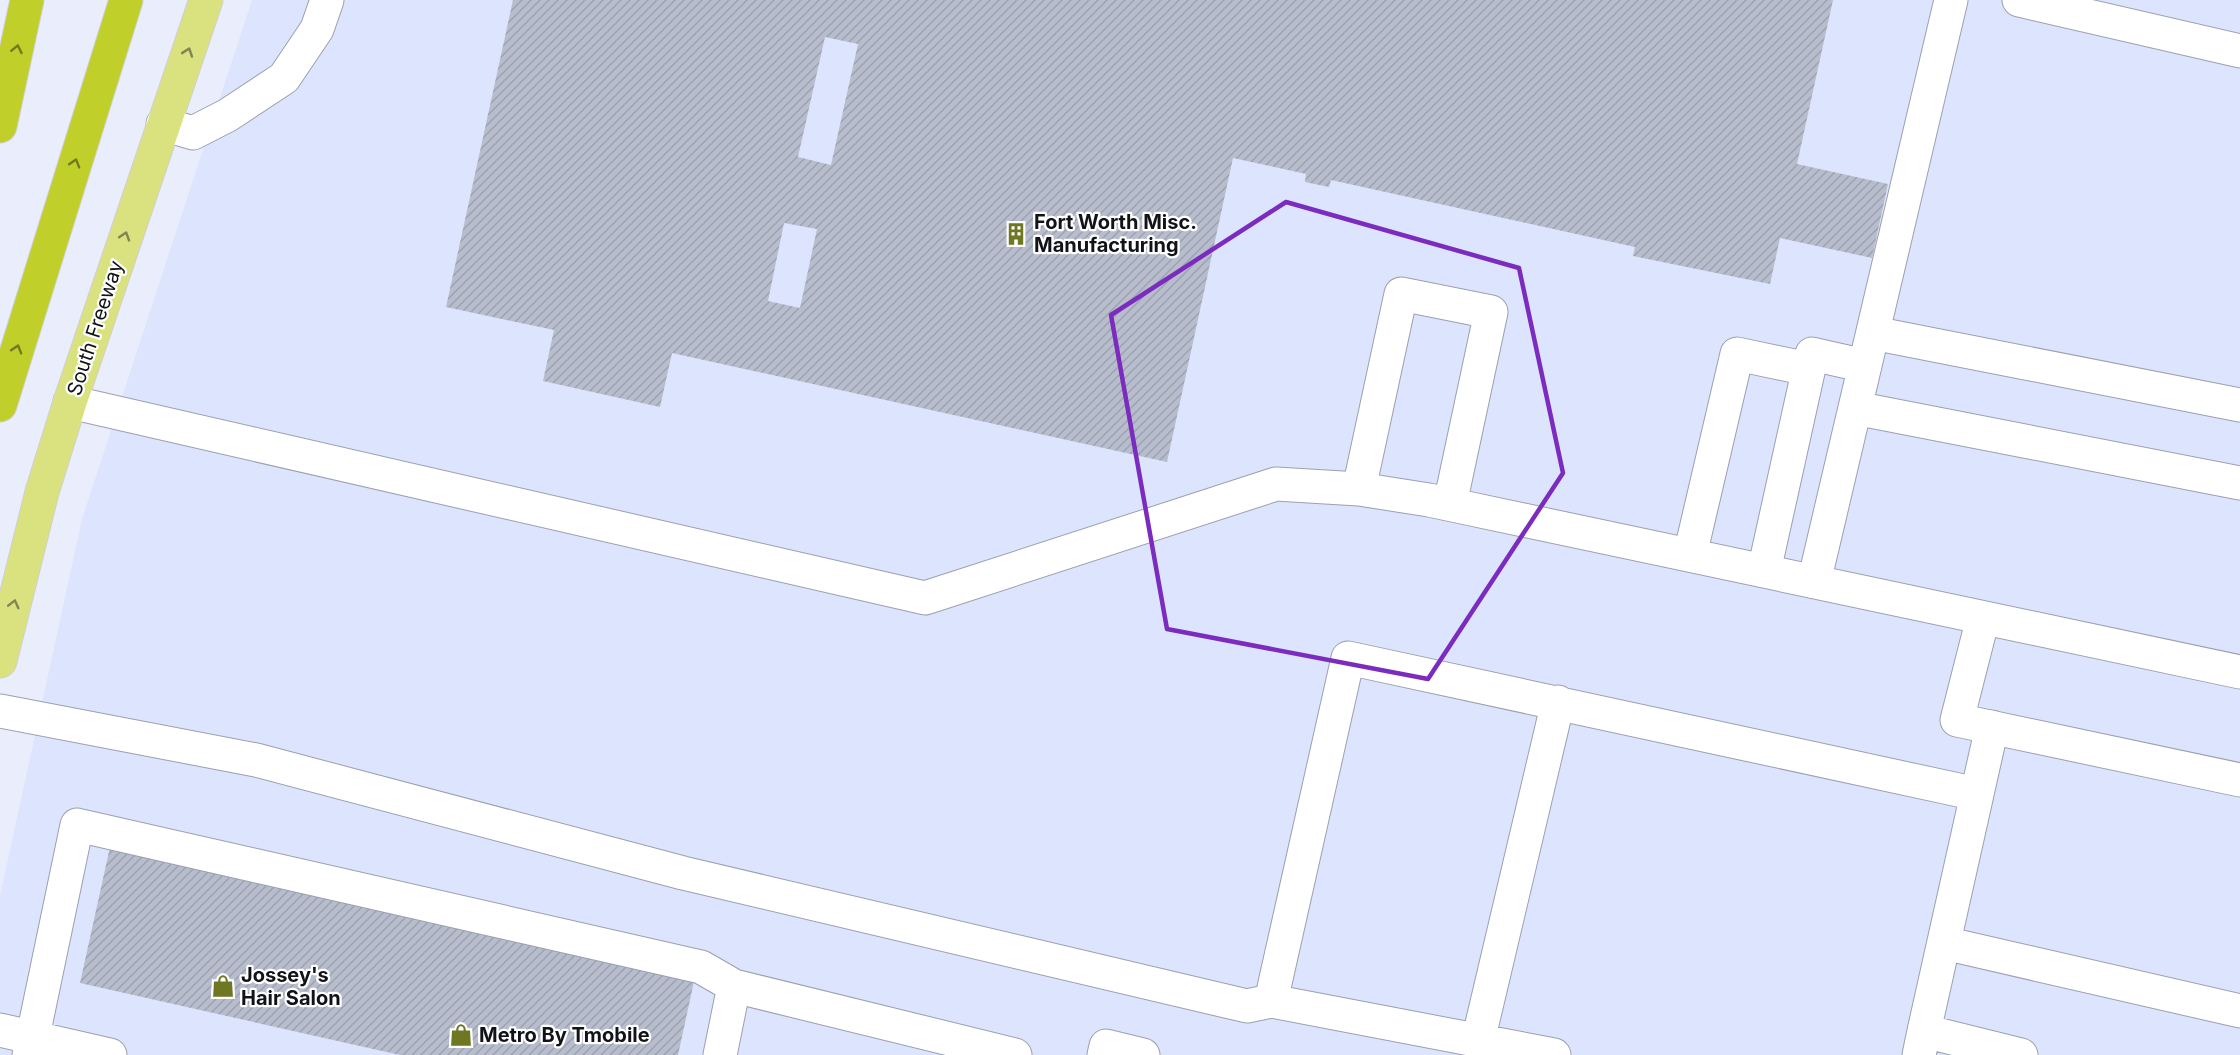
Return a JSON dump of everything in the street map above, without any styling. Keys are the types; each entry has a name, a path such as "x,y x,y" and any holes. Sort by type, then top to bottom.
{"highway":[{"path":"0,126 27,0"},
{"path":"0,405 126,0"}],"main road":[{"name":"South Freeway","path":"0,661 42,492 70,402 206,0"}],"lane":[{"path":"163,124 193,133 228,116 284,78 318,29 327,0"},
{"path":"1814,582 1951,0"},
{"path":"2019,0 2240,51"},
{"path":"1359,489 1401,294 1491,312 1450,504"},
{"path":"1873,333 2240,405"},
{"path":"1690,555 1737,354 1808,369"},
{"path":"1764,571 1812,354 1865,366"},
{"path":"70,402 925,598 1276,484 1359,489 1450,504 2240,672"},
{"path":"1855,408 2240,483"},
{"path":"1983,618 1957,720 2240,780"},
{"path":"1271,1001 1348,658 1977,794"},
{"path":"1478,1041 1558,702"},
{"path":"0,711 256,760 683,873 1247,1006 1271,1001 1554,1055"},
{"path":"1992,727 1921,1043 2021,1055"},
{"path":"31,1046 76,825 700,967 734,986 1015,1055"},
{"path":"1944,943 2240,1011"},
{"path":"720,1055 734,986"},
{"path":"0,1030 31,1046 110,1055"},
{"path":"1105,1051 1143,1055"}],"highlighted area":[{"path":"1286,202 1519,268 1563,473 1428,679 1167,629 1111,315"}],"shaded area":[{"path":"252,0 2240,0 2240,1055 0,1055 0,896 82,519"}],"building":[{"name":"Fort Worth Misc. Manufacturing","path":"513,0 1833,0 1797,164 1888,184 1872,258 1780,238 1770,284 1633,256 1635,247 1331,180 1329,187 1305,182 1306,174 1233,158 1167,462 672,353 660,407 543,381 554,330 446,307","holes":["825,37 858,44 831,165 798,157","784,223 817,229 800,308 768,301"]},
{"path":"110,847 695,977 678,1055 400,1055 80,983"}],"place":[{"name":"Fort Worth Misc. Manufacturing","path":"1016,234"},
{"name":"Jossey's Hair Salon","path":"223,986"},
{"name":"Metro By Tmobile","path":"461,1035"}]}
